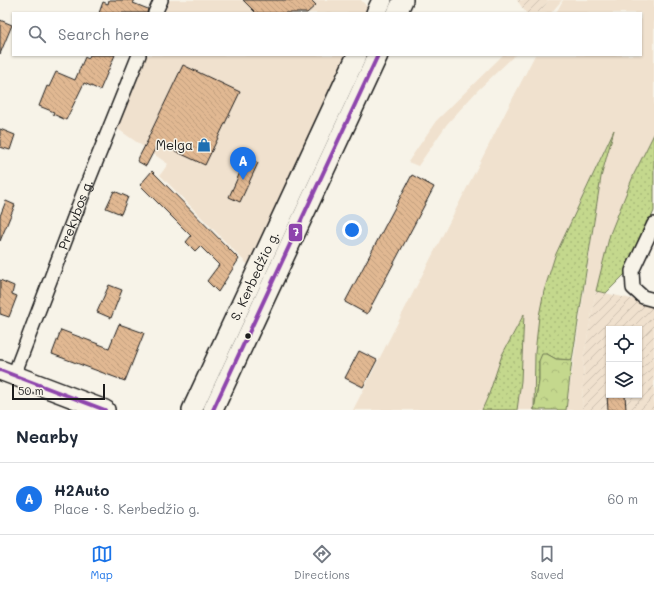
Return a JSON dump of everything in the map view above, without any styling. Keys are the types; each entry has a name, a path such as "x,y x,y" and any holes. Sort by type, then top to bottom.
{"main road":[{"path":"376,12 382,0"},
{"path":"397,12 403,0"},
{"name":"S. Kerbedžio g.","path":"192,410 357,56"},
{"name":"S. Kerbedžio g.","path":"212,410 378,56"},
{"path":"320,135 337,143"},
{"path":"7,372 105,410"}],"street":[{"path":"156,12 161,0"},
{"name":"Prekybos g.","path":"7,372 81,199 139,56"},
{"path":"654,224 632,271 633,288 643,296 654,300"}],"shaded area":[{"path":"169,0 361,0 370,10 369,12 164,12"},
{"path":"517,0 549,0 540,12 525,12"},
{"path":"549,0 562,0 552,12 540,12"},
{"path":"563,0 654,0 654,134 634,174 610,234 596,291 584,356 582,410 566,410 601,177 612,133 555,256 544,291 535,352 534,410 517,410 521,381 524,315 502,355 482,410 353,410 534,56 642,56 642,12 557,12"},
{"path":"146,56 349,56 251,268 160,175 168,164 115,127"},
{"path":"502,56 514,56 478,90 447,124 418,166 408,162 436,121"},
{"path":"596,291 654,304 654,410 582,410 584,356"}],"green space":[{"path":"614,130 601,177 572,360 556,359 547,354 539,361 539,381 534,410 535,353 539,316 544,291 555,256"},
{"path":"654,134 654,211 628,271 606,293 596,291 610,234 634,174"},
{"path":"524,314 521,381 517,410 482,410 502,355"},
{"path":"542,354 547,354 556,359 572,360 566,410 534,410 539,381 539,361"}],"building":[{"path":"109,0 135,0 133,3 148,9 147,12 99,12 103,2 108,4"},
{"path":"243,0 311,0 316,5 308,12 255,12"},
{"path":"0,20 12,25 0,54"},
{"path":"90,56 115,56 100,90 84,83 66,120 53,114 54,112 39,106 47,86 49,87 56,72 75,80 85,57 88,59"},
{"path":"183,65 240,92 205,165 158,143 146,166 137,161"},
{"path":"0,129 15,135 10,150 0,147"},
{"path":"247,157 258,163 240,202 229,197"},
{"path":"152,171 239,259 218,292 207,281 219,265 200,246 195,251 186,242 191,236 140,185"},
{"path":"412,175 434,187 367,314 345,302"},
{"path":"114,191 128,197 121,214 106,208"},
{"path":"6,201 15,205 0,241 0,216"},
{"path":"0,280 14,286 12,294 17,296 9,317 0,314"},
{"path":"109,285 122,290 111,318 97,312"},
{"path":"119,324 144,333 125,381 52,354 61,330 109,348"},
{"path":"359,351 377,360 363,387 345,378"},
{"path":"607,398 625,398 626,410 608,410"}],"transit line":[{"name":"7","path":"213,410 378,56"},
{"name":"7","path":"0,370 105,410"}],"place":[{"name":"Melga","path":"204,145"},
{"name":"H2Auto","path":"243,180"}]}
